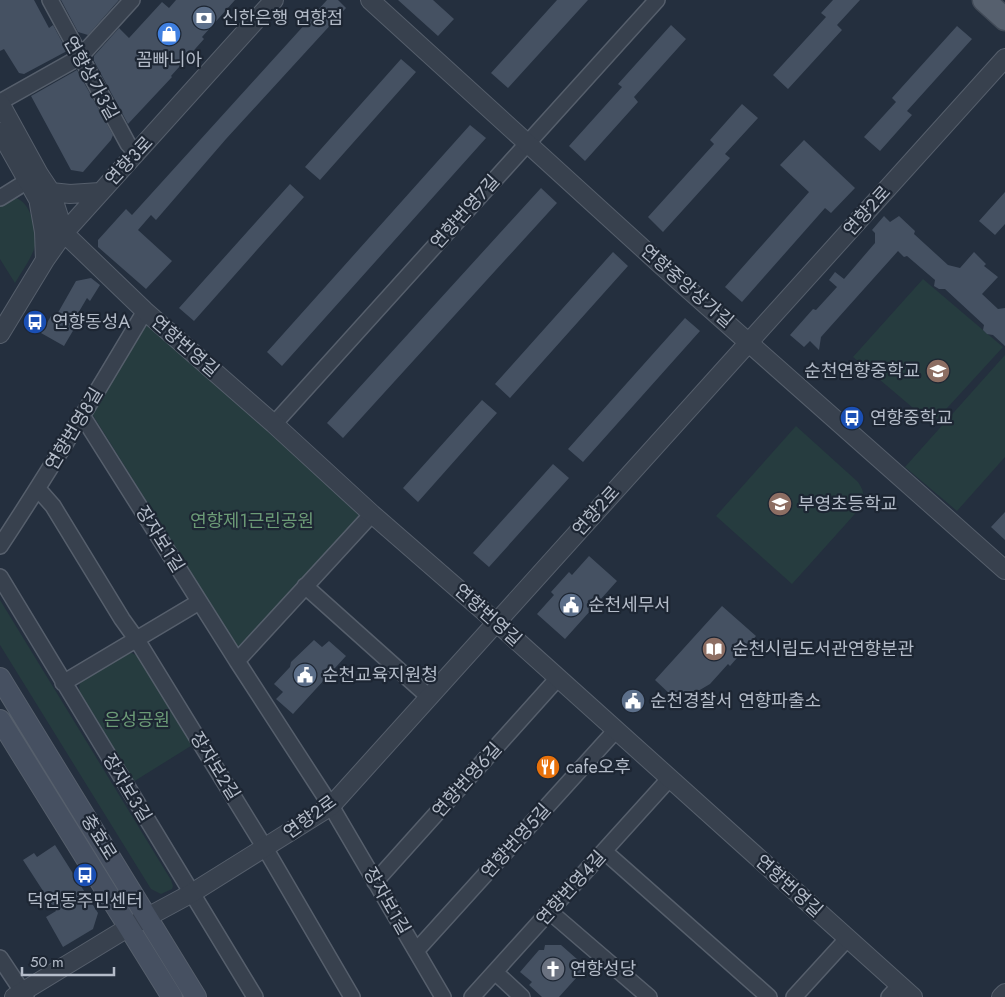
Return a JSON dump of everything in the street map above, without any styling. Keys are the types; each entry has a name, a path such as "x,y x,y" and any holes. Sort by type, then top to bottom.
{"main road":[{"path":"984,0 1005,19"},
{"name":"충효로","path":"0,678 196,997"},
{"name":"충효로","path":"0,720 172,997"}],"street":[{"name":"연향상가3길","path":"50,0 128,144 137,153"},
{"path":"0,103 80,57 132,0"},
{"name":"연향3로","path":"0,334 45,260 64,233 274,0"},
{"name":"연향중앙상가길","path":"370,0 661,264 1005,570"},
{"name":"연향번영7길","path":"274,424 657,0"},
{"name":"연향2로","path":"21,995 129,926 192,894 331,806 1005,58"},
{"name":"연향번영길","path":"0,103 33,178"},
{"name":"연향번영길","path":"0,132 33,178 64,233 145,311 670,778 847,939 901,993"},
{"path":"0,198 33,178"},
{"path":"45,260 45,197 100,192"},
{"name":"연향번영8길","path":"0,546 83,417 145,311"},
{"name":"장자보1길","path":"83,417 331,806 443,997"},
{"name":"장자보2길","path":"38,489 53,506 122,619 137,640 265,848 352,997"},
{"path":"237,661 372,514"},
{"name":"장자보3길","path":"0,577 255,997"},
{"path":"305,586 429,697"},
{"path":"63,683 200,602"},
{"name":"연향번영6길","path":"375,882 558,678"},
{"name":"연향번영5길","path":"416,951 616,730"},
{"name":"연향번영4길","path":"472,997 670,778"},
{"path":"604,851 769,997"},
{"path":"549,912 649,997"},
{"path":"794,997 847,939"},
{"path":"0,958 21,995"},
{"path":"494,972 522,997"},
{"path":"1001,997 1005,993"}],"green space":[{"path":"16,198 29,210 35,225 36,242 30,258 15,283 0,259 0,204"},
{"path":"923,279 1003,347 937,419 924,408 919,413 853,357"},
{"name":"연향제1근린공원","path":"149,322 359,510 357,523 239,650 91,412"},
{"path":"1005,355 1005,457 957,511 905,467"},
{"path":"796,426 858,482 864,496 862,506 792,584 716,516"},
{"path":"0,600 171,880 172,889 161,894 151,889 0,645"},
{"name":"은성공원","path":"125,650 140,657 194,744 133,782 79,695 80,677"}],"building":[{"path":"0,0 34,0 49,28 53,25 67,51 24,74 19,73 4,49 0,51"},
{"path":"61,0 119,0 88,35 78,32"},
{"path":"176,0 235,0 202,37 204,39 172,77 128,124 94,61 94,56 119,28 129,38 162,2 169,8"},
{"path":"327,0 338,0 346,8 226,139 156,220 151,215 138,230 172,261 146,289 98,247 98,240 126,209 132,215"},
{"path":"398,0 433,0 454,19 438,36"},
{"path":"557,0 588,0 508,88 491,73"},
{"path":"833,0 860,0 837,25 842,30 788,89 773,75 826,17 821,13"},
{"path":"671,25 686,39 634,97 638,102 585,161 569,146 622,87 618,84"},
{"path":"957,26 972,39 907,111 912,115 880,151 864,137 896,102 892,98"},
{"path":"401,59 416,72 320,180 305,167"},
{"path":"77,70 113,135 111,140 83,172 71,170 31,96"},
{"path":"742,104 758,118 725,154 730,158 663,232 648,217 714,144 710,140"},
{"path":"470,125 486,138 282,366 267,352"},
{"path":"804,140 855,188 831,213 825,208 742,302 725,287 809,192 780,165"},
{"path":"290,184 304,197 194,321 179,308"},
{"path":"541,188 557,203 343,438 327,423"},
{"path":"1005,192 1005,224 995,235 979,221"},
{"path":"884,216 890,222 899,216 915,231 914,234 948,265 960,268 974,252 986,264 984,266 998,277 982,294 998,309 1005,308 1005,346 993,335 987,334 983,330 984,325 945,289 939,289 934,286 935,280 907,256 904,257 898,251 821,337 819,350 810,341 804,347 790,335 813,309 816,310 837,287 829,280 835,272 844,279 875,243 875,233 872,230"},
{"path":"613,252 628,266 510,398 495,384"},
{"path":"91,278 100,285 90,301 87,298 70,327 74,329 64,346 41,333 51,316 55,318 76,281"},
{"path":"685,318 700,331 583,462 568,449"},
{"path":"482,400 497,413 418,502 403,488"},
{"path":"553,464 569,478 489,567 473,553"},
{"path":"1005,512 1005,540 991,527"},
{"name":"순천세무서","path":"589,556 617,581 565,639 537,614 554,595 551,592 569,572 572,575"},
{"name":"순천시립도서관연향분관","path":"722,606 756,636 730,666 728,664 710,684 693,694 672,696 655,680"},
{"name":"순천교육지원청","path":"314,640 322,647 329,641 346,656 293,714 276,699 283,692 274,684 290,667 291,662"},
{"path":"55,845 98,913 93,929 63,947 46,917 56,911 23,860 34,853 37,857"},
{"name":"연향성당","path":"545,945 561,945 586,967 559,997 542,997 529,985 532,982 520,972 539,950 544,950"}],"place":[{"name":"신한은행 연향점","path":"204,18"},
{"name":"꼼빠니아","path":"169,34"},
{"name":"연향동성A","path":"35,322"},
{"name":"순천연향중학교","path":"938,371"},
{"name":"연향중학교","path":"852,418"},
{"name":"부영초등학교","path":"780,504"},
{"name":"순천세무서","path":"571,605"},
{"name":"순천시립도서관연향분관","path":"714,649"},
{"name":"순천교육지원청","path":"305,675"},
{"name":"순천경찰서 연향파출소","path":"633,701"},
{"name":"cafe오후","path":"548,767"},
{"name":"덕연동주민센터","path":"85,875"},
{"name":"연향성당","path":"553,969"}]}
